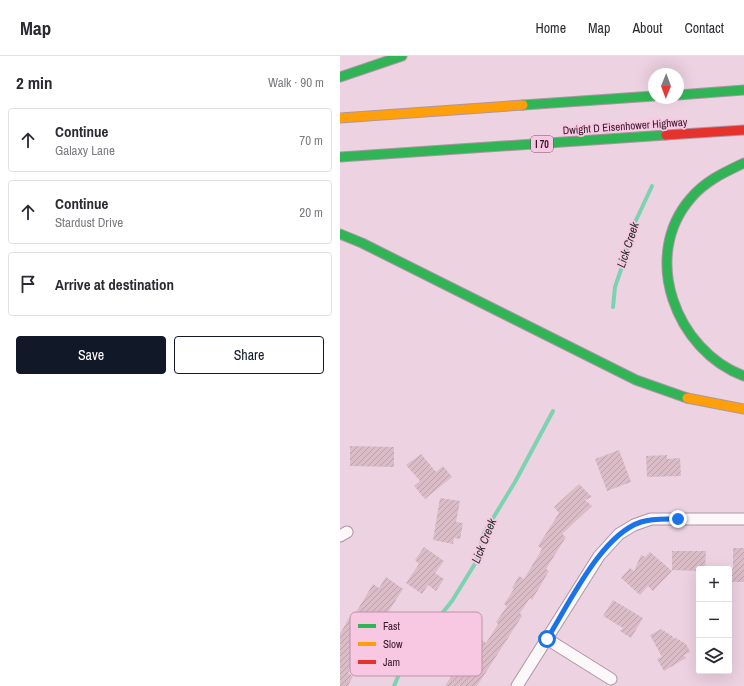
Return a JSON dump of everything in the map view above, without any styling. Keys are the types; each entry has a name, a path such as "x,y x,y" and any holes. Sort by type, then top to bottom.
{"highway":[{"path":"340,77 402,56"},
{"path":"684,95 744,90"},
{"path":"340,118 648,96"},
{"name":"Dwight D Eisenhower Highway","path":"340,157 744,130"},
{"path":"744,163 705,183 686,204 673,230 667,257 667,282 678,317 699,348 715,362 744,376"},
{"path":"340,234 362,243 636,380 694,400 744,409"}],"street":[{"path":"517,686 602,552 615,537 641,522 657,519 744,519"},
{"path":"547,639 611,679"}],"building":[{"path":"350,446 394,447 394,467 350,466"},
{"path":"619,450 631,482 607,491 595,459"},
{"path":"421,454 436,472 443,466 452,477 425,499 414,486 420,481 406,465"},
{"path":"667,455 667,459 680,458 681,476 647,477 646,456"},
{"path":"579,484 592,497 585,500 592,506 562,534 566,537 546,569 549,571 532,600 530,598 520,613 522,616 477,686 445,686 452,676 482,676 482,640 486,643 498,624 496,622 507,606 504,604 514,589 512,588 519,576 524,579 542,549 538,546 559,513 554,507"},
{"path":"440,498 460,501 456,522 463,523 460,539 454,538 453,544 433,540"},
{"path":"424,547 444,561 435,573 444,579 436,591 428,585 422,594 406,583 419,564 415,560"},
{"path":"733,548 744,548 744,582 732,582"},
{"path":"672,551 706,551 705,566 696,566 696,571 672,570"},
{"path":"650,552 672,571 653,591 648,586 640,595 621,578 630,568 634,571 641,555 645,557"},
{"path":"386,577 403,589 388,612 356,612 373,584 379,588"},
{"path":"613,600 643,618 631,638 620,631 623,628 603,616"},
{"path":"349,618 350,669 348,673 350,676 353,676 348,686 340,686 340,634"},
{"path":"661,629 674,639 676,638 686,644 690,652 684,655 686,658 664,671 657,659 662,657 650,635"}],"waterway":[{"name":"Lick Creek","path":"613,307 615,287 626,255 631,231 652,186"},
{"name":"Lick Creek","path":"443,612 452,601 476,562 484,533 515,482 553,411"},
{"name":"Lick Creek","path":"394,686 398,676"}],"traffic: fast":[{"path":"340,77 402,56"},
{"path":"684,95 744,90"},
{"path":"523,105 648,96"},
{"path":"340,157 666,135"},
{"path":"744,163 709,182 691,198 676,221 668,247 667,273 673,299 684,324 700,346 720,364 744,376"},
{"path":"340,234 362,243 636,380 687,398"}],"traffic: slow":[{"path":"340,118 523,105"},
{"path":"687,398 744,409"}],"traffic: jam":[{"path":"666,135 744,130"}],"route":[{"path":"547,639 599,556 612,540 624,531 641,522 651,519 678,519"}]}
